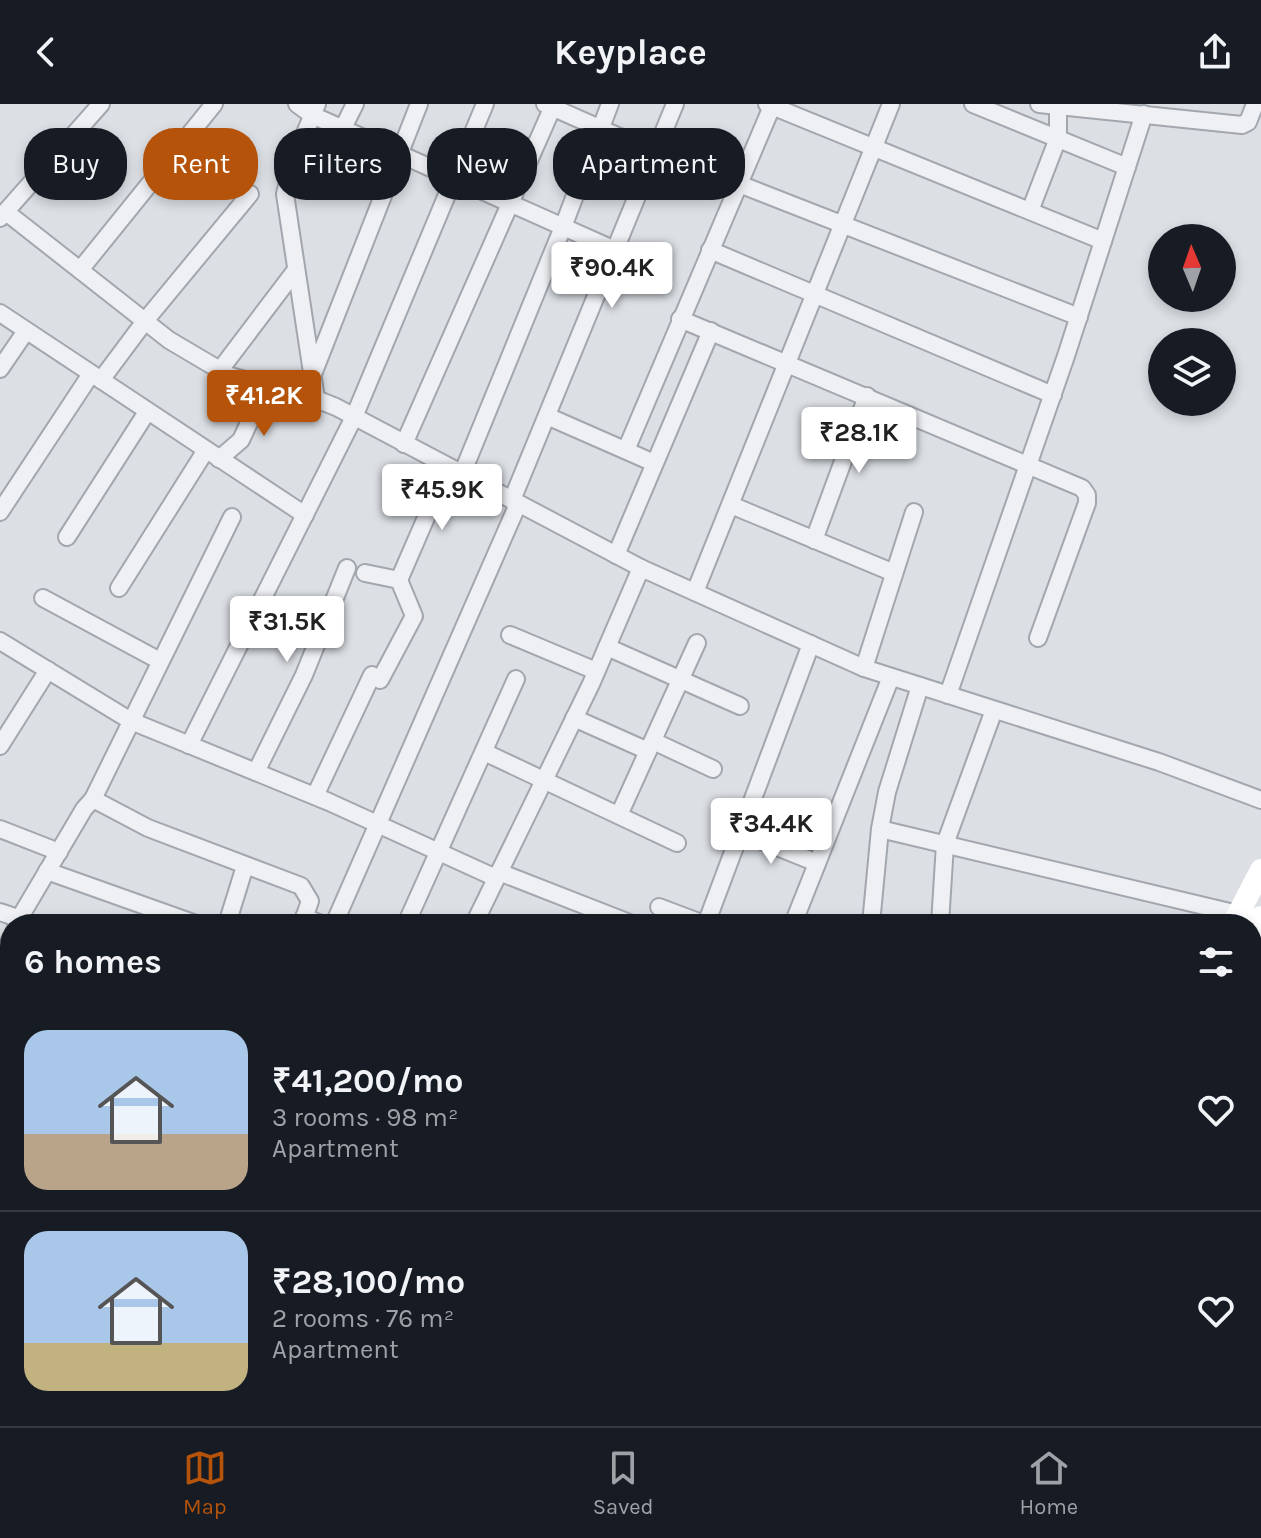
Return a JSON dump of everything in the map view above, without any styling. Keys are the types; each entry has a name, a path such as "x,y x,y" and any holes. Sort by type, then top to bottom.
{"main road":[{"path":"1239,914 1261,870"}],"street":[{"path":"101,104 3,215 169,340 230,376 316,399 641,568 864,668 1159,762 1261,800"},
{"path":"80,270 214,104"},
{"path":"297,104 314,109 343,128 355,104"},
{"path":"411,128 419,104"},
{"path":"475,128 485,104"},
{"path":"404,444 510,204 550,105 599,128 610,104"},
{"path":"665,128 675,104"},
{"path":"695,592 891,104"},
{"path":"973,104 1127,167"},
{"path":"1039,104 1105,107 1144,114 1164,110 1242,125 1248,122 1255,104"},
{"path":"745,168 771,105 1103,241"},
{"path":"1030,211 1058,138 1058,105"},
{"path":"314,109 292,165 285,194 316,399"},
{"path":"948,695 1053,395 1144,114"},
{"path":"745,184 1079,317"},
{"path":"0,512 96,377 245,200"},
{"path":"312,376 383,200"},
{"path":"189,745 354,417 446,200"},
{"path":"501,200 615,250"},
{"path":"315,796 376,677 414,616 399,580 455,471 573,200"},
{"path":"338,914 515,502 635,200"},
{"path":"626,450 731,200"},
{"path":"710,250 1053,395"},
{"path":"220,370 295,271"},
{"path":"0,313 305,515"},
{"path":"680,319 1082,488 1087,495 1087,503 1038,638"},
{"path":"0,369 26,331"},
{"path":"616,555 711,331"},
{"path":"119,588 212,454 241,440 266,386"},
{"path":"814,540 867,396"},
{"path":"67,537 147,412"},
{"path":"547,416 654,463"},
{"path":"731,505 894,573"},
{"path":"864,668 914,512"},
{"path":"21,914 93,799 232,517"},
{"path":"256,772 304,675 347,568"},
{"path":"479,914 596,671 641,568"},
{"path":"365,573 399,580"},
{"path":"43,598 160,661"},
{"path":"510,635 596,671"},
{"path":"0,641 131,721 315,796 439,852 605,914"},
{"path":"619,815 697,643"},
{"path":"709,914 811,644"},
{"path":"607,647 740,706"},
{"path":"0,746 48,670"},
{"path":"797,914 891,677"},
{"path":"411,914 516,679"},
{"path":"872,914 880,829 887,792 920,686"},
{"path":"941,914 945,844 994,710"},
{"path":"574,718 713,769"},
{"path":"484,752 677,843"},
{"path":"93,799 148,828 301,886 310,901 305,914"},
{"path":"0,829 59,852"},
{"path":"880,829 1217,914"},
{"path":"740,832 817,863"},
{"path":"230,914 245,866"},
{"path":"47,871 168,914"},
{"path":"659,907 678,914"}]}
